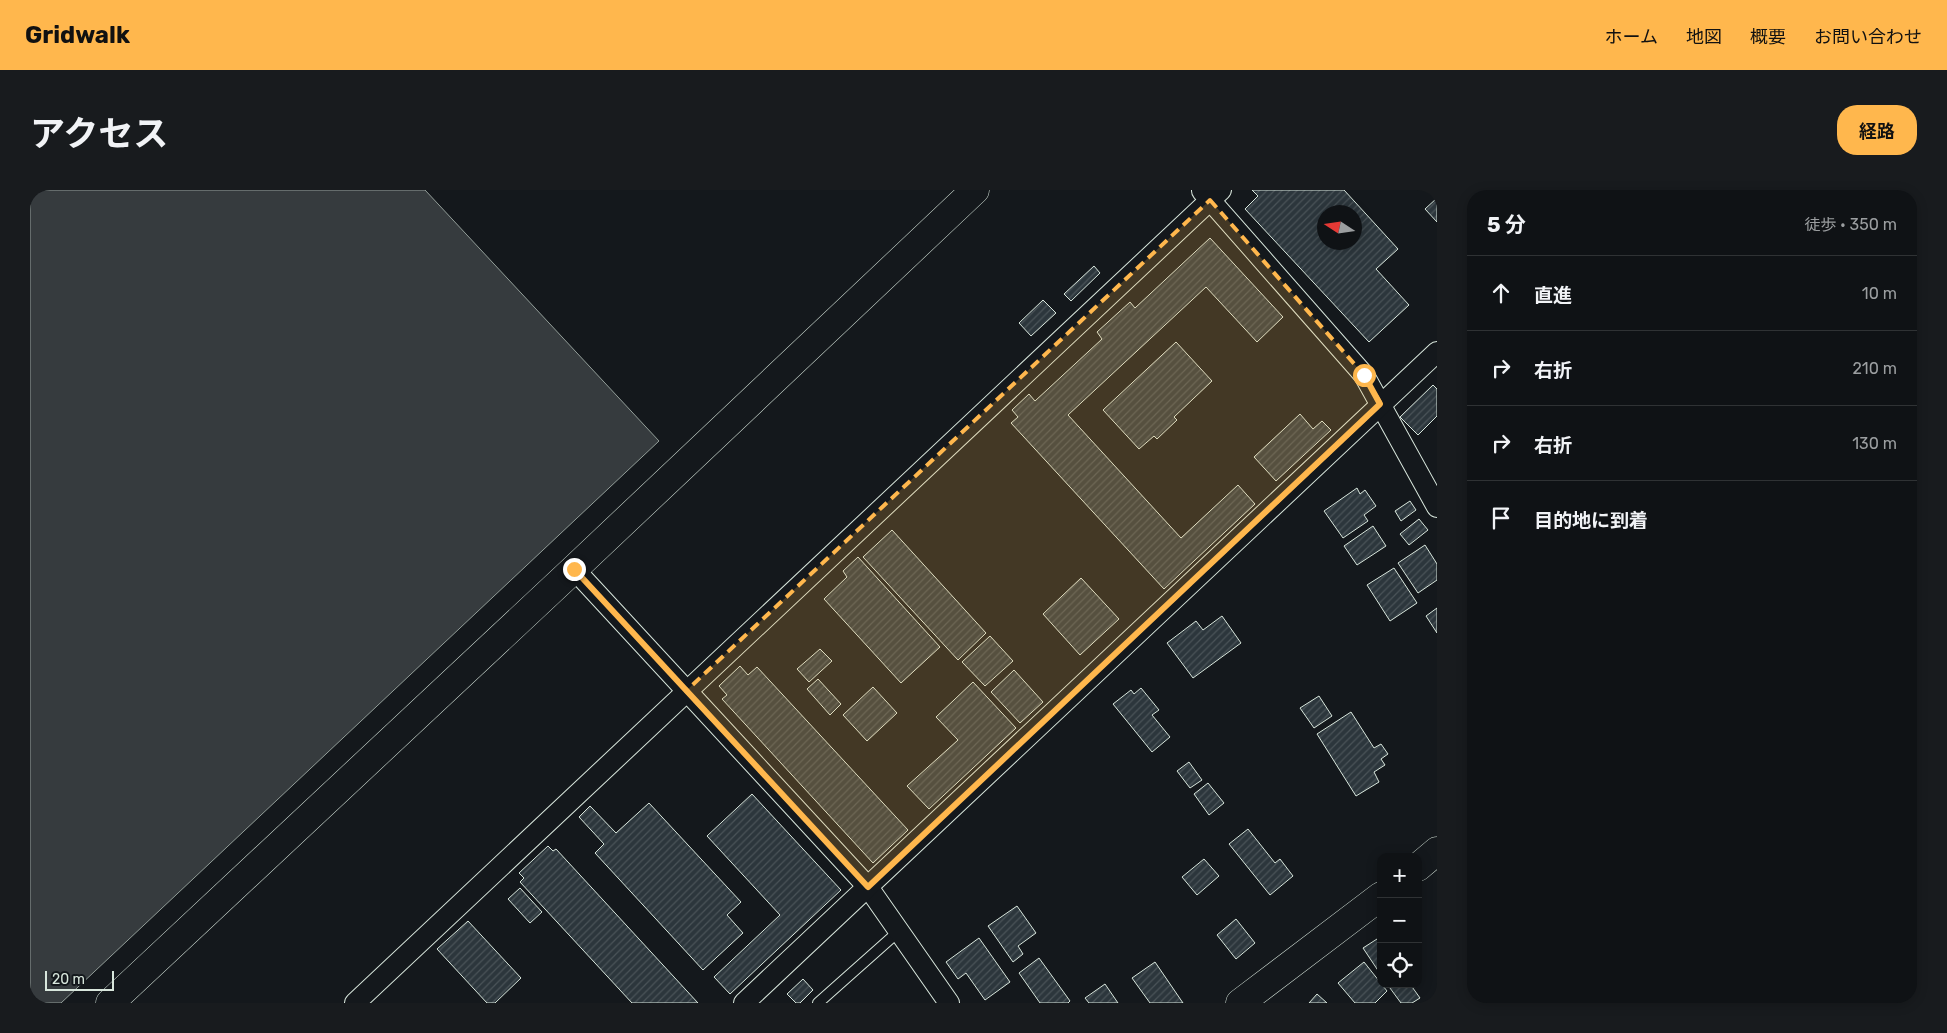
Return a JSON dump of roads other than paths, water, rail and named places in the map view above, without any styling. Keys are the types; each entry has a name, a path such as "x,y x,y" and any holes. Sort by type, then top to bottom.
{"main road":[{"path":"110,1003 574,569 975,190"},
{"path":"1422,864 1437,851"},
{"path":"1241,1003 1378,898"}],"street":[{"path":"355,1003 1211,193 1364,375 1437,507"},
{"path":"744,1003 1437,352"},
{"path":"574,569 868,887 949,1003"}],"lane":[{"path":"818,1003 899,931"}]}
